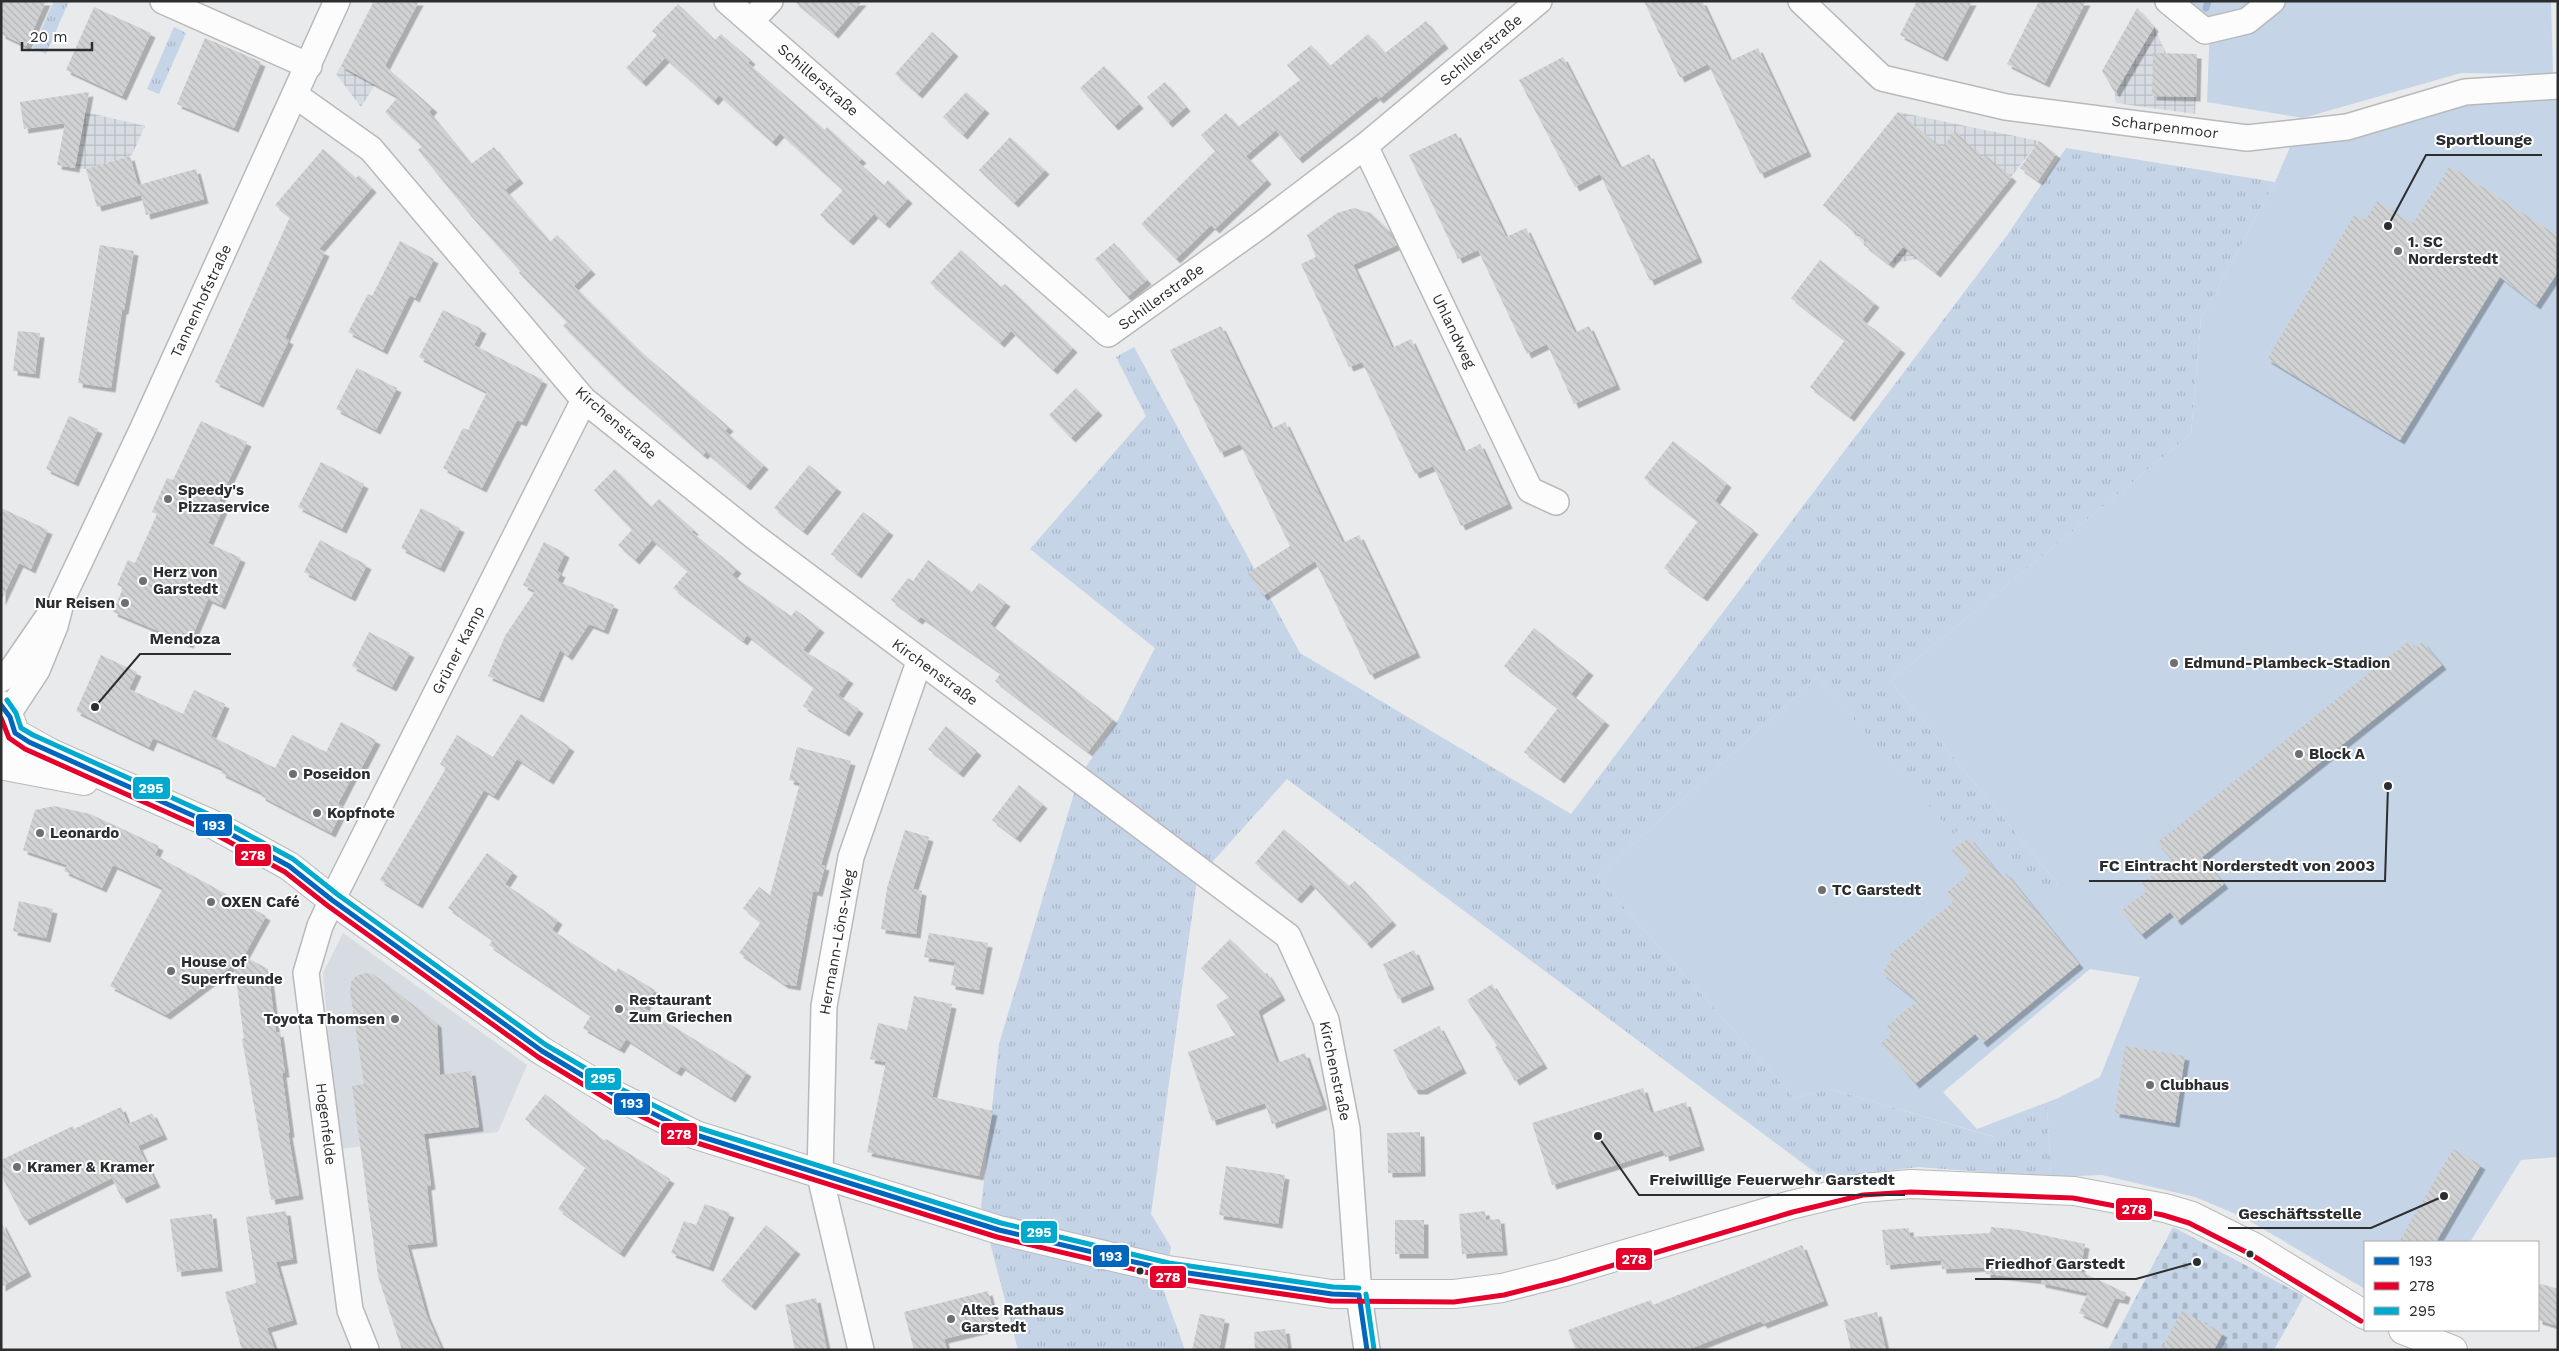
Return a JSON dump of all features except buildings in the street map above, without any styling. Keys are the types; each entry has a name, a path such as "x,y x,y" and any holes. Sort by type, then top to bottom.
{"street":[{"path":"163,1 309,66"},
{"name":"Tannenhofstraße","path":"8,717 37,670 55,626 62,599 309,66 337,1"},
{"name":"Schillerstraße","path":"727,1 1108,334 1262,224 1365,146 1539,1"},
{"path":"751,21 770,1"},
{"name":"Scharpenmoor","path":"1801,1 1882,78 2006,107 2247,138 2347,127 2465,92 2558,86"},
{"path":"2168,1 2205,31 2247,21 2272,1"},
{"name":"Kirchenstraße","path":"295,95 371,149 584,400 755,537 919,662 1065,768 1139,826 1216,879 1288,936 1326,1020 1336,1070 1347,1129 1359,1295 1367,1350"},
{"name":"Uhlandweg","path":"1365,146 1530,490 1556,502"},
{"name":"Grüner Kamp","path":"332,900 584,400"},
{"name":"Tannenhofstraße","path":"1,678 13,668 62,599"},
{"name":"Hermann-Löns-Weg","path":"861,1350 820,1176 824,1006 851,857 919,662"},
{"path":"8,717 15,744 11,757 3,768 137,792"},
{"path":"8,717 51,753 214,825 289,866 332,900 542,1050 615,1095 696,1136 999,1230 1168,1270 1332,1294 1454,1294 1502,1288 1791,1205 1862,1188 1911,1184 2074,1191 2165,1208 2192,1216 2254,1247 2364,1314"},
{"name":"Hogenfelde","path":"332,900 320,926 306,973 350,1310 366,1350"},
{"path":"2406,1331 2453,1350"}],"shaded area":[{"path":"2154,27 2166,53 2196,97 2195,114 2116,103 2115,93"},
{"path":"341,66 375,85 361,107 336,74"},
{"path":"85,112 145,126 132,155 86,169 75,168"},
{"path":"1898,112 2039,141 1936,273 1918,259 1889,264 1864,245 1843,221 1823,205"},
{"name":"Toyota Thomsen","path":"343,933 527,1065 498,1132 338,1149 323,973"}],"green space":[{"path":"54,1 69,1 46,54 33,48"},
{"path":"2182,1 2551,1 2553,74 2461,73 2303,118 2207,102 2210,24"},
{"path":"174,27 186,33 159,94 147,89"},
{"path":"2558,94 2558,1157 2521,1160 2471,1241 2364,1241 2364,1288 2243,1217 2195,1197 2102,1175 2051,1177 2047,1107 1995,1137 1830,1089 1794,1098 1597,877 1817,677 1954,833 1970,817 2040,896 2058,884 1890,681 2191,434 2201,319 2275,182 2290,147 2466,99","holes":["2090,969 2140,977 2100,1077 2056,1099 1977,1129 1943,1092"]},
{"path":"2066,148 2275,182 2201,319 2191,434 1890,681 2058,884 2040,897 1970,818 1954,834 1817,677 1597,877 1794,1098 1830,1089 1994,1137 2047,1107 2051,1177 1918,1167 1824,1179 1287,779 1197,879 1151,1214 1171,1247 1163,1289 1185,1350 1018,1350 981,1208 999,1044 1079,777 1118,720 1155,648 1030,549 1146,416 1116,357 1134,347 1300,653 1571,814 2008,234"},
{"path":"2173,1227 2304,1296 2274,1350 2108,1350"}],"waterway":[{"path":"2206,8 2208,1"}],"transit line":[{"name":"295","path":"7,700 16,713 21,728 217,818 293,859 337,894 546,1045 619,1088 699,1128 1001,1223 1169,1263 1333,1287 1359,1288"},
{"name":"193","path":"1,705 10,717 15,733 29,742 214,825 289,866 332,900 542,1051 615,1095 696,1135 999,1230 1168,1270 1332,1294 1359,1295"},
{"name":"278","path":"1,718 9,738 25,749 211,832 285,872 328,906 538,1057 612,1102 694,1142 997,1237 1166,1277 1331,1301 1454,1302 1504,1295 1563,1280 1793,1212 1863,1195 1911,1192 2073,1198 2163,1215 2189,1223 2250,1254 2361,1321"},
{"name":"295","path":"1366,1294 1374,1349"},
{"name":"193","path":"1359,1295 1367,1350"}],"place":[{"name":"Sportlounge","path":"2388,226"},
{"name":"1. SC Norderstedt","path":"2398,251"},
{"name":"Speedy's Pizzaservice","path":"168,499"},
{"name":"Herz von Garstedt","path":"143,581"},
{"name":"Nur Reisen","path":"125,603"},
{"name":"Edmund-Plambeck-Stadion","path":"2174,663"},
{"name":"Mendoza","path":"95,707"},
{"name":"Block A","path":"2299,754"},
{"name":"Poseidon","path":"293,774"},
{"name":"FC Eintracht Norderstedt von 2003","path":"2388,786"},
{"name":"Kopfnote","path":"317,813"},
{"name":"Leonardo","path":"40,833"},
{"name":"TC Garstedt","path":"1822,890"},
{"name":"OXEN Café","path":"211,902"},
{"name":"House of Superfreunde","path":"171,971"},
{"name":"Restaurant Zum Griechen","path":"619,1009"},
{"name":"Toyota Thomsen","path":"395,1019"},
{"name":"Clubhaus","path":"2150,1085"},
{"name":"Freiwillige Feuerwehr Garstedt","path":"1598,1136"},
{"name":"Kramer & Kramer","path":"17,1167"},
{"name":"Geschäftsstelle","path":"2444,1196"},
{"name":"Friedhof Garstedt","path":"2197,1262"},
{"name":"Altes Rathaus Garstedt","path":"951,1319"}]}
